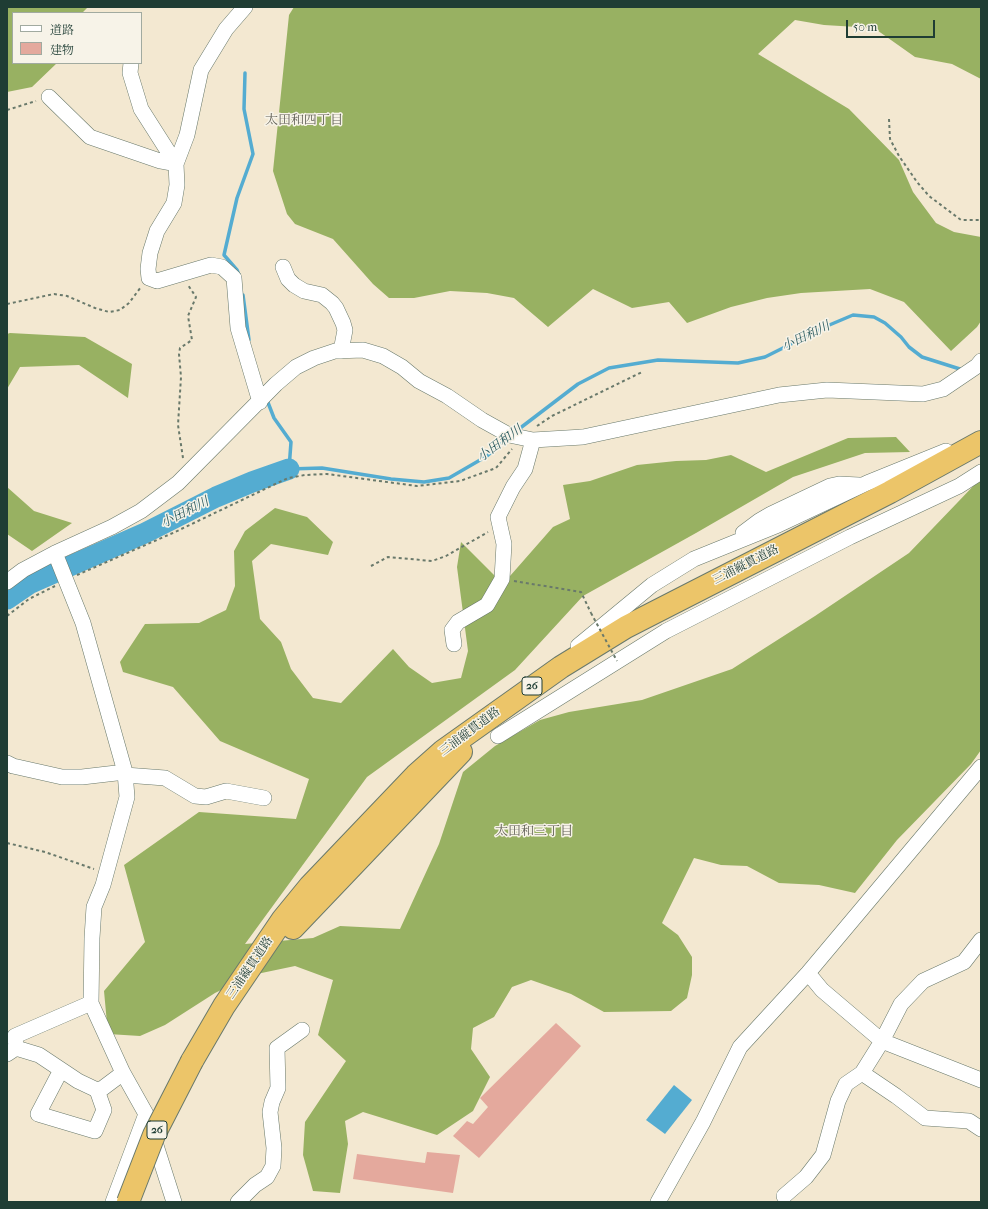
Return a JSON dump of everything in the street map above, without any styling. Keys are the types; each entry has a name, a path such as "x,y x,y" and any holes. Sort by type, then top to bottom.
{"highway":[{"name":"三浦縦貫道路","path":"128,1202 154,1135 195,1063 228,1000 283,918 310,886 416,775 443,751 493,727 560,667 626,627 890,492 981,442"},
{"name":"三浦縦貫道路","path":"136,1202 150,1161 181,1097 195,1063 229,1010 257,971 285,937 462,751 487,728 564,673 629,632 894,498 981,450"}],"street":[{"path":"245,7 226,29 201,70 186,135 176,164 177,185 174,203 157,231 150,253 149,278 157,281 211,264 222,267 234,278 238,328 260,402"},
{"path":"131,64 130,73 141,109 176,164"},
{"path":"49,97 90,137 160,161 176,164"},
{"path":"283,267 288,279 294,285 304,291 322,295 336,308 343,322 344,330 341,351"},
{"path":"7,582 23,570 55,553 112,527 141,511 178,483 260,402 276,384 296,367 314,358 335,351 363,350 382,356 402,367 419,380 447,396 482,420 509,435 527,439 583,436 779,395 827,390 923,394 943,389 977,366 981,361"},
{"path":"493,727 510,695 593,635 636,597 667,574 694,559 778,525 867,483 950,449 981,434"},
{"path":"454,644 452,630 458,622 487,605 502,579 504,544 498,517 513,487 526,469 527,439"},
{"path":"493,727 617,661 666,631 850,537 959,486 981,472"},
{"path":"55,553 83,623 125,774 127,797 106,873 94,907 91,1003 123,1073 146,1114 174,1202"},
{"path":"7,763 13,766 62,777 125,774 165,778 195,796 206,797 226,791 264,798"},
{"path":"658,1202 703,1122 740,1047 808,972 981,767"},
{"path":"784,1196 806,1177 823,1155 838,1101 846,1084 862,1073 882,1041 901,1004 923,981 964,962 981,940"},
{"path":"808,972 822,990 882,1041 981,1080"},
{"path":"11,1042 91,1003"},
{"path":"238,1202 255,1185 267,1177 273,1166 274,1148 270,1112 272,1102 278,1088 277,1048 302,1030"},
{"path":"11,1042 39,1056 61,1070 78,1081 96,1090 104,1110 95,1131 38,1114 61,1070"},
{"path":"96,1090 103,1088 123,1073"},
{"path":"862,1073 925,1118 969,1121 981,1129"},
{"path":"113,1202 146,1114"}],"path":[{"path":"7,110 49,97"},
{"path":"889,119 890,139 898,156 929,196 961,220 981,220"},
{"path":"182,273 196,297 188,316 192,340 180,348 179,354 181,377 178,425 186,475"},
{"path":"7,304 54,294 68,296 95,308 109,312 120,310 129,303 149,278"},
{"path":"7,616 29,599 66,580 175,532 288,478 305,474 327,474 418,486 460,481 496,468 552,416 642,372"},
{"path":"371,566 388,557 432,561 446,556 500,526"},
{"path":"502,579 581,592 617,661"},
{"path":"7,843 45,852 106,873"}],"green space":[{"path":"7,7 88,7 83,12 12,12 12,64 56,64 32,87 7,92"},
{"path":"294,7 981,7 981,79 952,64 915,57 874,28 824,25 795,20 758,54 849,109 899,160 913,192 936,223 954,232 981,237 981,321 977,327 951,351 904,302 870,289 801,293 767,298 731,307 687,323 669,302 632,308 593,289 548,327 514,298 487,293 450,291 414,298 389,298 373,284 333,239 295,224 287,214 273,171 289,15"},
{"path":"7,334 85,337 132,364 128,398 79,365 20,367 7,389"},
{"path":"896,437 910,452 865,453 793,477 583,596 515,670 367,777 245,944 313,938 340,926 400,929 439,844 463,772 495,746 540,720 569,712 642,700 732,669 909,553 981,478 981,750 971,764 897,840 855,893 819,885 779,883 747,866 721,865 694,858 662,923 678,935 692,957 692,975 687,998 671,1011 604,1012 571,994 531,980 512,987 494,1017 473,1028 471,1049 490,1077 473,1111 437,1135 363,1112 345,1121 348,1144 340,1193 313,1191 303,1155 305,1122 346,1061 318,1035 333,980 295,966 252,975 215,993 165,1025 140,1036 108,1034 104,991 145,942 124,865 199,812 296,819 309,779 220,741 173,687 123,672 120,662 145,624 199,623 226,610 235,586 234,551 245,531 275,508 307,517 333,542 328,555 271,544 252,561 260,619 281,642 291,669 313,698 341,703 393,649 409,667 432,683 461,678 468,651 457,567 461,542 503,584 553,527 570,519 563,485 590,481 637,465 706,460 731,455 766,472 848,438"},
{"path":"7,487 34,511 72,523 32,551 7,534"}],"water":[{"path":"674,1085 692,1100 665,1134 646,1120"}],"building":[{"path":"556,1023 581,1046 479,1158 453,1136 467,1121 473,1124 488,1107 480,1098"},
{"path":"427,1152 460,1155 453,1193 353,1179 357,1154 425,1163"}],"waterway":[{"path":"239,275 237,270 224,255 237,198 253,154 244,109 245,73"},
{"path":"243,295 249,340"},
{"name":"小田和川","path":"515,432 578,384 609,368 658,360 738,363 765,357 827,326 853,315 874,317 885,323 901,337 909,347 922,357 963,370"},
{"name":"小田和川","path":"267,400 274,418 291,442 289,469 322,468 391,479 424,482 449,478 487,456 508,438"},
{"name":"小田和川","path":"7,599 29,584 145,533 216,497 289,469"}],"district":[{"name":"太田和四丁目","path":"304,121"},
{"name":"太田和三丁目","path":"534,832"}]}
